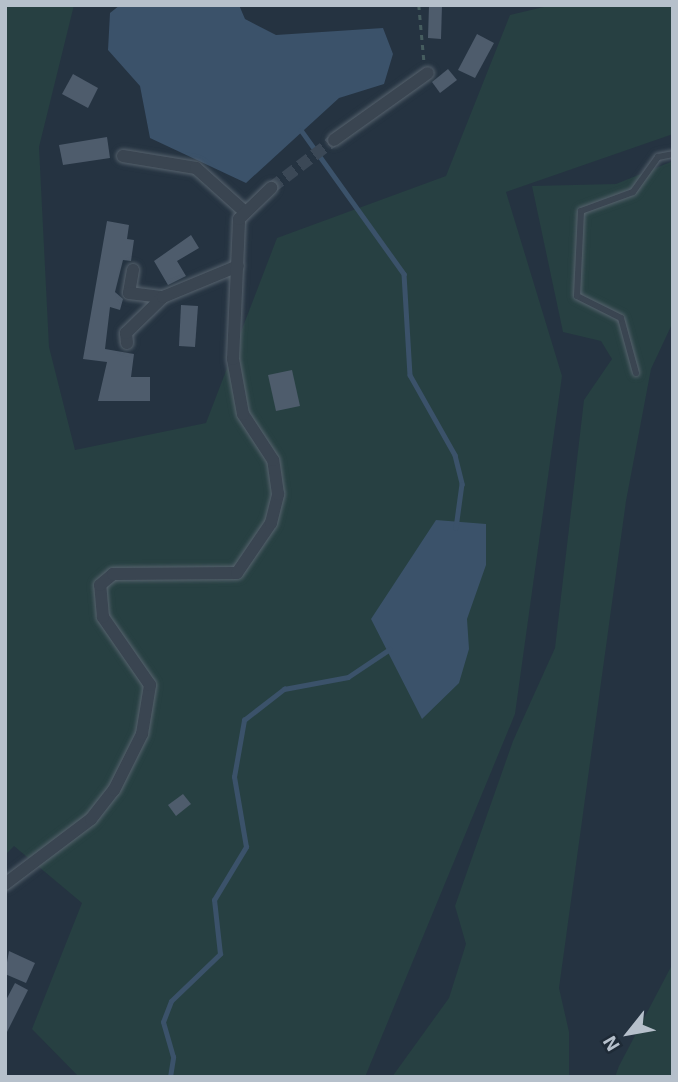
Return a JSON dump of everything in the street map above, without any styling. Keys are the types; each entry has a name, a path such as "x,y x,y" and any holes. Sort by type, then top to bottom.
{"street":[{"path":"334,139 428,73"},
{"path":"123,156 196,168 244,211"},
{"path":"5,884 91,819 114,790 142,734 150,685 103,617 100,585 113,574 237,573 271,523 278,494 273,460 243,414 233,359 238,266 237,229 244,211 271,188"},
{"path":"127,343 126,334 163,297 238,266"},
{"path":"133,270 130,293 163,297"}],"lane":[{"path":"636,373 621,317 577,296 581,211 632,192 658,158 673,154"}],"path":[{"path":"419,5 428,73"}],"green space":[{"path":"5,5 74,5 39,147 49,347 75,450 206,423 277,238 446,176 510,15 552,5 673,5 673,134 506,192 562,376 515,714 365,1077 79,1077 32,1029 82,903 14,846 5,855"},
{"path":"673,161 673,322 651,369 626,501 559,988 569,1032 569,1077 392,1077 449,998 466,944 455,906 513,741 555,648 584,400 612,359 601,341 563,332 532,186 616,184"},
{"path":"673,963 673,1077 615,1077 619,1066"}],"water":[{"path":"120,5 239,5 245,19 276,35 383,28 393,54 384,84 339,98 246,183 150,138 140,86 108,50 110,13"},
{"path":"436,520 486,524 486,565 467,619 469,649 459,683 422,719 371,619"}],"building":[{"path":"429,5 442,5 441,39 428,38"},
{"path":"477,34 494,43 475,78 458,70"},
{"path":"448,69 457,80 440,93 432,82"},
{"path":"73,74 98,88 88,108 62,94"},
{"path":"107,137 110,158 63,165 59,145"},
{"path":"107,221 129,225 127,239 134,240 131,261 123,260 115,292 123,299 120,310 110,307 105,349 134,354 131,377 150,377 150,401 98,401 107,362 83,359"},
{"path":"191,235 199,248 177,261 186,276 168,285 154,261"},
{"path":"181,305 198,306 195,347 179,346"},
{"path":"292,370 300,406 276,411 268,375"},
{"path":"183,794 191,804 176,816 168,805"},
{"path":"9,951 35,963 26,983 5,974"},
{"path":"15,983 28,990 5,1036 5,1002"}],"waterway":[{"path":"301,130 404,274 410,375 455,455 462,484 456,528"},
{"path":"170,1077 173,1057 163,1022 171,1001 220,954 214,900 246,847 234,777 244,720 284,689 348,677 390,649"}],"tunnel":[{"path":"271,188 334,140"}]}
